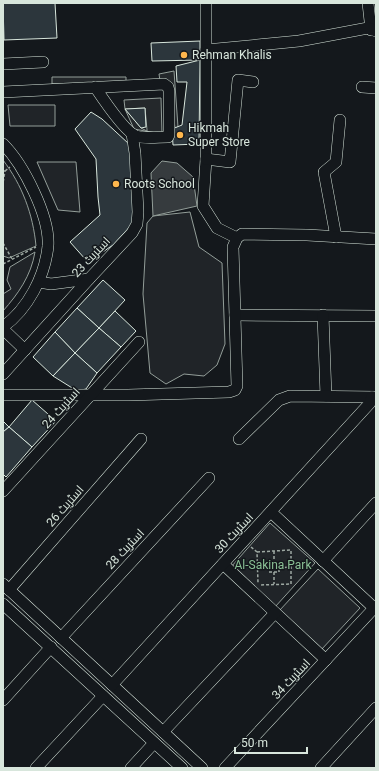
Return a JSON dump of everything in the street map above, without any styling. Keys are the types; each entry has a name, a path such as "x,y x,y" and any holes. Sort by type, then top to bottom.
{"street":[{"path":"206,3 206,159 203,206 217,228 237,238"},
{"path":"368,3 374,30"},
{"path":"206,50 298,41 368,28 374,30"},
{"path":"3,64 44,62"},
{"path":"206,159 230,162 238,80 253,82"},
{"path":"3,92 95,87 164,84 168,87 169,91 168,137 141,137 132,134 95,87"},
{"path":"362,87 376,88"},
{"path":"336,237 324,172 336,162 340,120"},
{"name":"اسٹریٹ 23","path":"3,374 132,233 137,224 138,212 132,134"},
{"path":"3,144 12,153 30,182 47,230 48,245 39,282 17,314 3,328 25,350"},
{"path":"3,395 151,394 229,392 235,390 237,386 233,248 237,238 242,234 307,235 376,239"},
{"path":"39,282 51,284 89,279"},
{"path":"235,315 376,316"},
{"path":"323,316 326,396"},
{"name":"اسٹریٹ 24","path":"3,491 139,342"},
{"path":"239,439 278,400 290,396 374,397"},
{"name":"اسٹریٹ 30","path":"112,685 374,397"},
{"name":"اسٹریٹ 26","path":"6,587 141,439"},
{"name":"اسٹریٹ 28","path":"61,638 209,478"},
{"path":"323,561 376,503"},
{"path":"270,512 375,607"},
{"path":"223,564 326,660"},
{"path":"6,587 202,768"},
{"path":"3,604 182,768"},
{"name":"اسٹریٹ 34","path":"225,768 375,607"},
{"path":"163,732 275,613"},
{"path":"3,700 51,648"},
{"path":"87,681 97,671"},
{"path":"36,768 103,696"},
{"path":"321,768 376,708"},
{"path":"131,768 154,743"}],"path":[{"path":"3,171 5,171 3,182"},
{"path":"3,243 12,259"},
{"path":"3,264 36,248"},
{"path":"291,550 291,584 258,585 257,552 274,551 291,550"},
{"path":"274,551 274,563"},
{"path":"270,563 274,563 279,563 279,572 269,572 270,563"},
{"path":"279,568 291,567"},
{"path":"257,568 270,568"},
{"path":"274,572 274,584"}],"green space":[{"path":"8,105 55,105 55,126 10,126"},
{"path":"3,160 16,179 26,200 36,246 9,258 3,256"},
{"path":"37,162 76,162 80,212 58,210"},
{"path":"190,212 199,247 222,263 225,344 217,365 204,376 184,374 166,384 150,373 143,294 147,223 153,216"},
{"path":"35,252 27,277 14,298 3,311 3,294 11,289 7,280 10,267"},
{"name":"Al-Sakina Park","path":"270,523 315,563 275,607 231,567"},
{"path":"318,569 360,608 321,650 279,611"}],"shaded area":[{"path":"174,71 178,127 175,128 169,82 160,81 159,74"},
{"path":"52,77 126,77 126,83 52,84"},
{"path":"161,98 162,134 134,129 125,109 124,100","holes":["145,108 147,130 147,131 141,128 125,109"]},
{"path":"162,161 177,163 193,177 197,206 153,216 151,173"}],"building":[{"path":"3,3 55,3 57,38 4,40"},
{"path":"200,41 200,60 152,61 151,43"},
{"path":"200,60 199,144 173,145 172,129 182,125 187,82 177,82 176,66"},
{"path":"145,108 146,127 141,128 125,109"},
{"name":"Roots School","path":"91,112 102,119 129,144 136,220 113,245 94,258 86,260 70,242 100,215 96,159 75,129"},
{"path":"103,280 125,300 99,328 77,308"},
{"path":"77,308 99,328 75,353 55,332"},
{"path":"115,311 136,331 121,347 99,328"},
{"path":"99,328 121,347 97,373 75,353"},
{"path":"55,332 75,353 53,376 33,357"},
{"path":"75,353 97,373 86,389 77,391 53,376"},
{"path":"32,400 56,421 32,447 9,427"},
{"path":"3,421 9,427 3,432"},
{"path":"9,427 32,447 6,477 3,474 3,432"}],"place":[{"name":"Rehman Khalis","path":"184,55"},
{"name":"Hikmah Super Store","path":"180,135"},
{"name":"Roots School","path":"116,184"}]}
